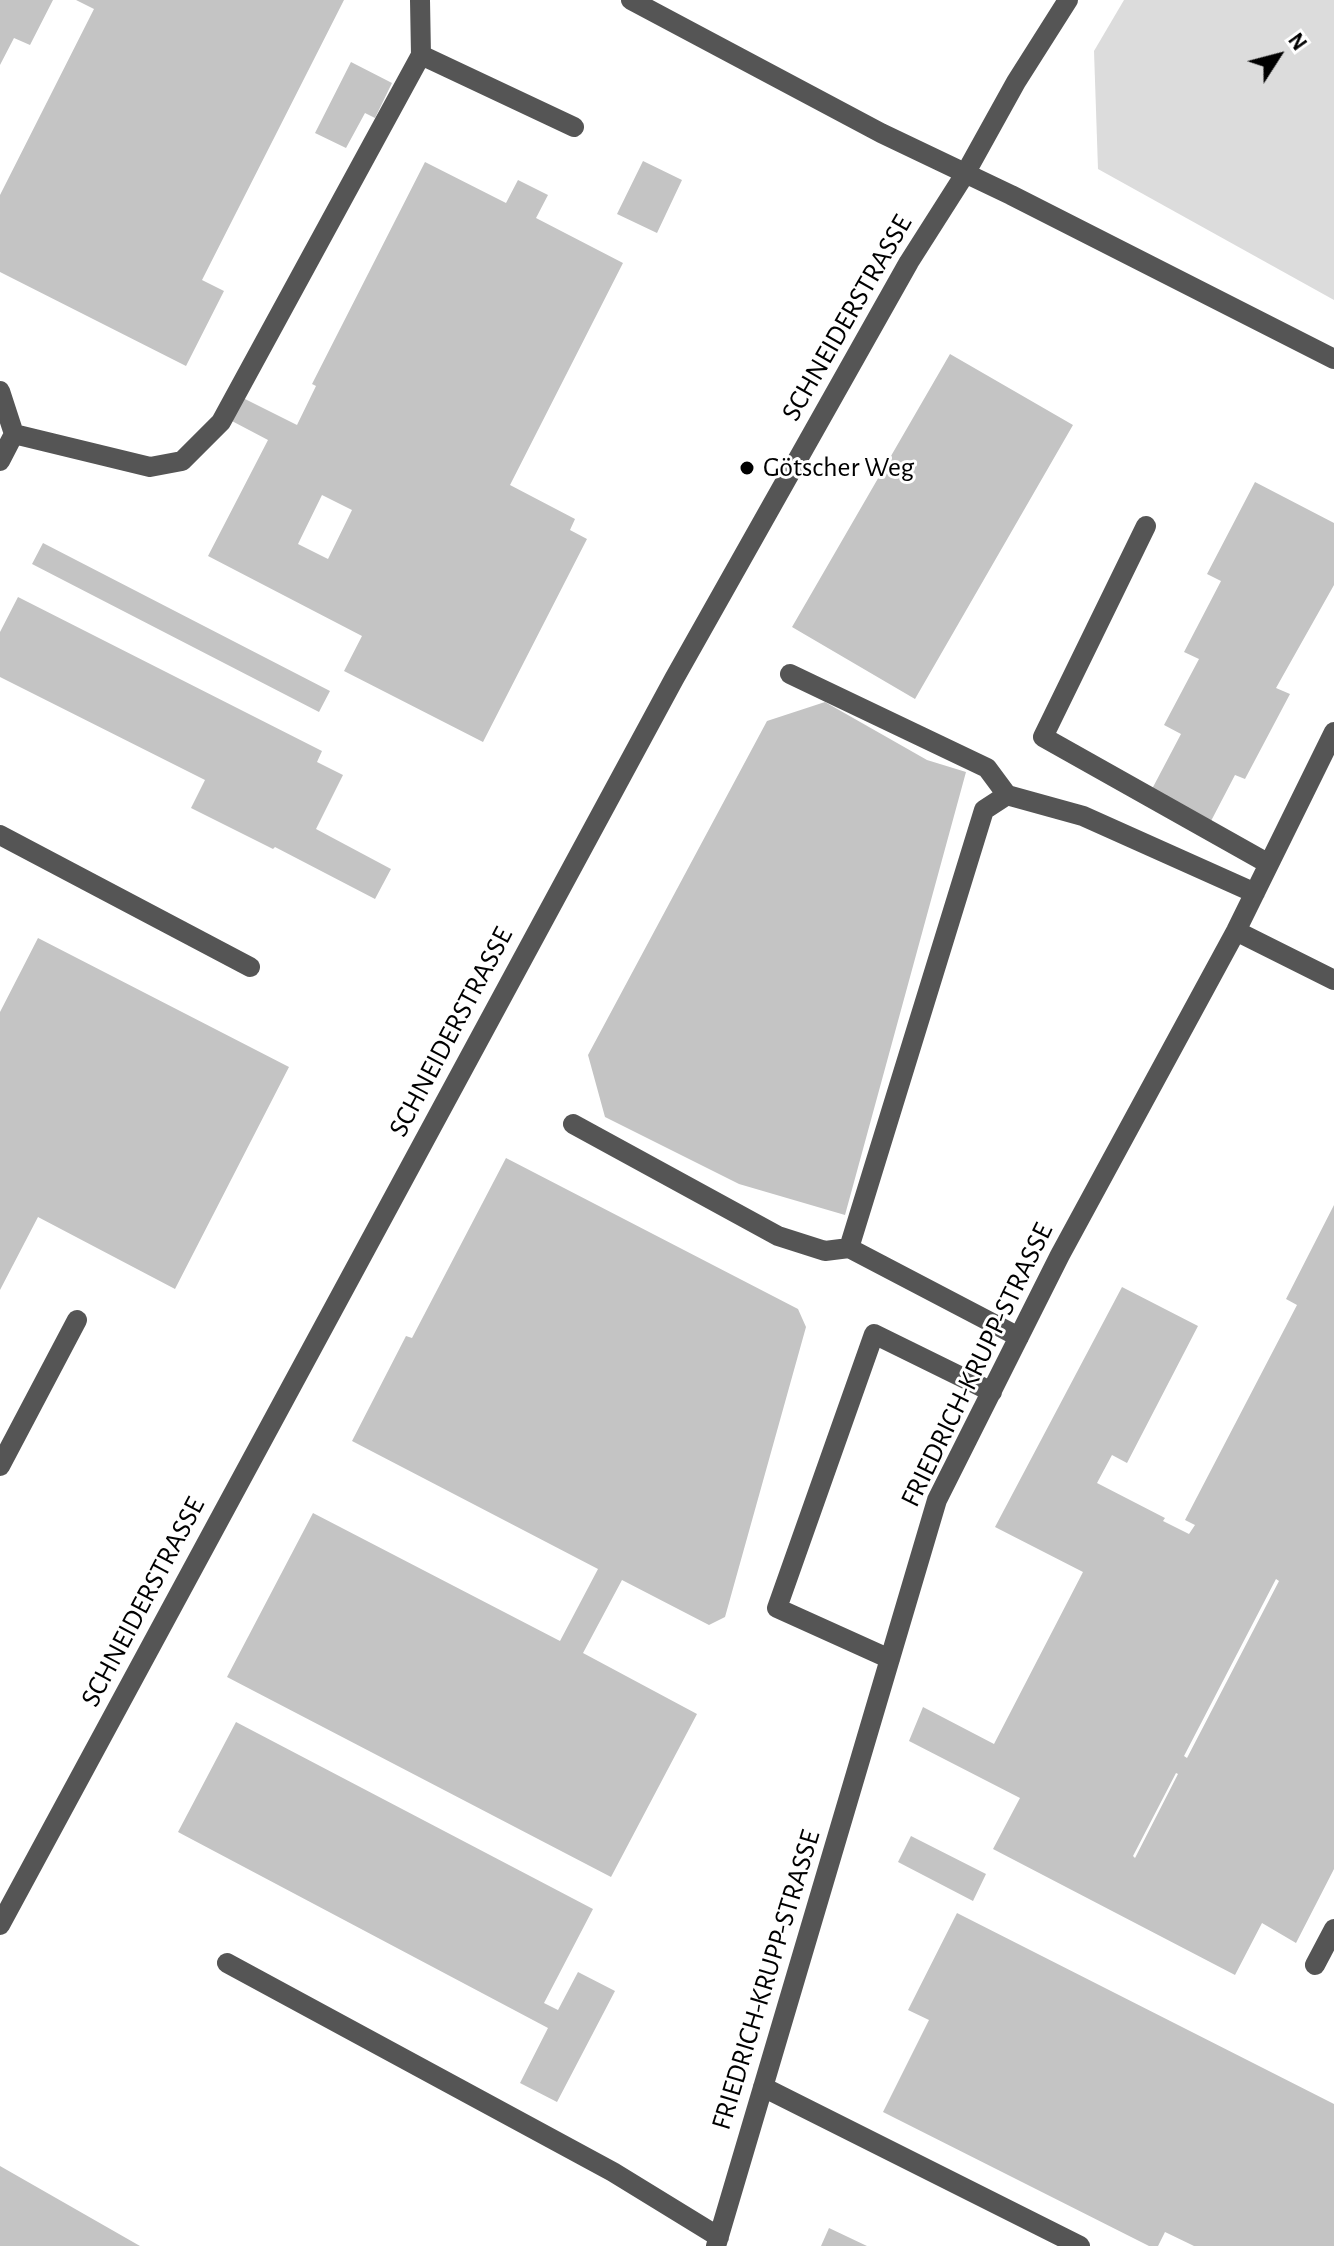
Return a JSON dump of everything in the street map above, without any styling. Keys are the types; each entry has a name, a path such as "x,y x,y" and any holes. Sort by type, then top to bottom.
{"street":[{"path":"14,434 150,467 182,461 221,422 421,55 420,0"},
{"path":"631,0 881,133 1334,359"},
{"name":"SCHNEIDERSTRASSE","path":"0,1925 674,679 909,262 1068,0"},
{"path":"421,55 574,127"},
{"path":"0,391 14,434 0,461"},
{"path":"1146,526 1043,737 1269,864"},
{"path":"790,674 987,768 1007,795 1083,816 1255,893"},
{"name":"FRIEDRICH-KRUPP-STRASSE","path":"717,2241 937,1500 1060,1255 1236,931 1334,732"},
{"path":"849,1248 984,810 1007,795"},
{"path":"0,835 250,967"},
{"path":"1236,931 1334,980"},
{"path":"573,1124 778,1236 825,1251 849,1248 1019,1337"},
{"path":"0,1466 77,1320"},
{"path":"890,1659 777,1608 874,1334 992,1392"},
{"path":"1315,1965 1334,1929"},
{"path":"227,1963 599,2164 717,2241"},
{"path":"763,2087 1080,2246"}],"shaded area":[{"path":"1124,0 1334,0 1334,300 1098,169 1094,51"}],"building":[{"path":"0,0 53,0 30,45 14,38 0,65"},
{"path":"76,0 344,0 202,280 224,291 186,366 0,272 0,195 94,9"},
{"path":"351,62 392,83 375,118 365,113 346,148 315,133"},
{"path":"643,161 682,180 657,233 617,214"},
{"path":"425,162 506,203 518,180 548,195 536,218 623,263 510,485 575,519 570,530 587,539 483,742 344,671 362,636 208,556 268,440 230,420 241,397 297,425 316,386 312,384","holes":["322,495 352,510 328,559 298,544"]},
{"path":"950,354 1073,425 915,699 792,627"},
{"path":"1255,482 1334,523 1334,585 1276,688 1290,694 1245,779 1235,775 1211,821 1152,789 1181,734 1164,725 1199,659 1184,652 1221,581 1207,574"},
{"path":"43,543 330,691 319,712 32,564"},
{"path":"18,597 322,751 317,762 343,775 316,829 391,869 375,899 191,808 205,780 0,677 0,632"},
{"path":"825,702 927,760 966,772 845,1215 739,1184 605,1117 588,1055 767,721"},
{"path":"38,938 289,1067 175,1289 38,1217 0,1290 0,1012"},
{"path":"506,1158 798,1309 806,1327 725,1617 709,1625 622,1580 583,1653 697,1714 611,1877 227,1677 313,1513 560,1641 598,1569 352,1441 406,1336 412,1338"},
{"path":"1334,1205 1334,1869 1296,1943 1262,1923 1235,1975 993,1849 1020,1798 909,1741 923,1707 994,1744 1083,1572 995,1527 1122,1287 1198,1326 1127,1463 1112,1455 1097,1483 1189,1534 1195,1525 1185,1520 1297,1305 1286,1299","holes":["1276,1579 1279,1581 1187,1758 1184,1756","1178,1774 1135,1858 1133,1856"]},
{"path":"236,1722 593,1909 544,2003 558,2010 578,1972 615,1991 557,2102 520,2083 548,2028 178,1832"},
{"path":"911,1836 986,1874 973,1901 898,1862"},
{"path":"957,1913 1334,2104 1334,2246 1194,2246 1165,2232 1158,2246 1149,2246 883,2112 929,2020 908,2010"},
{"path":"0,2166 140,2246 0,2246"},
{"path":"829,2228 867,2246 821,2246"}],"place":[{"name":"Götscher Weg","path":"747,468"}]}
